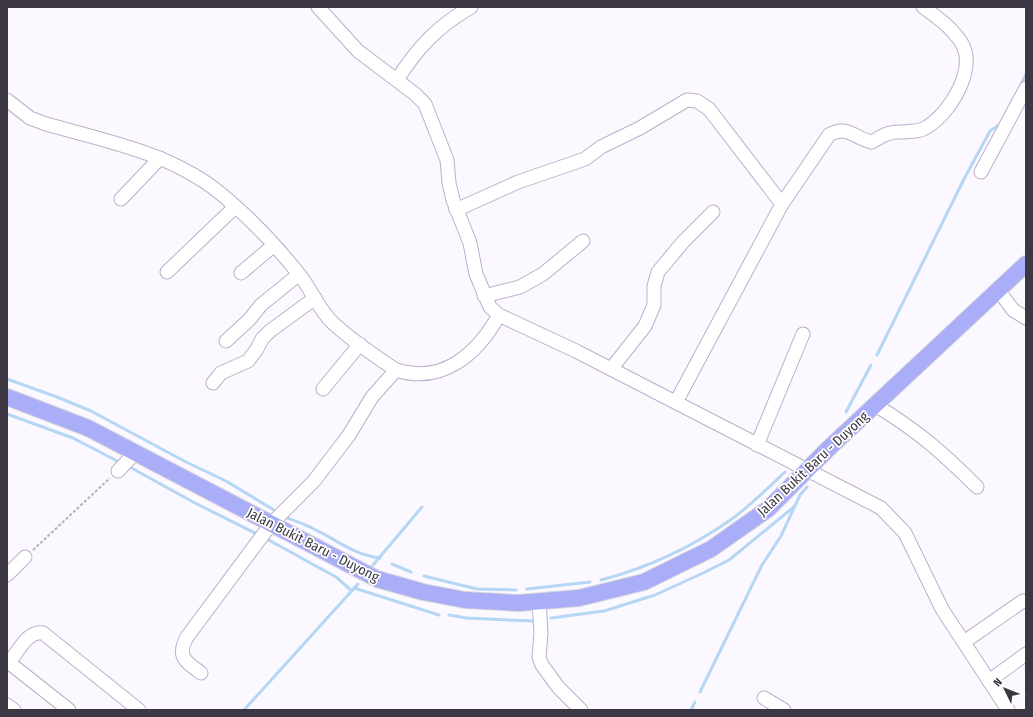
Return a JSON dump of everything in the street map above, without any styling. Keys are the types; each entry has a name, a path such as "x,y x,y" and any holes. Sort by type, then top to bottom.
{"main road":[{"name":"Jalan Bukit Baru - Duyong","path":"7,397 88,428 126,462 271,524 377,579 423,592 465,600 519,603 579,598 644,582 704,553 768,508 875,405 999,291 1026,264"}],"street":[{"path":"318,7 358,51 397,80 425,104 447,160 448,183 456,210 470,243 476,274 484,296 490,307 499,316 611,369 881,508 905,533 942,609 1008,710"},
{"path":"397,80 413,56 425,42 444,24 471,7"},
{"path":"676,402 782,204 829,135 836,131 843,130 864,141 872,142 896,132 914,132 927,127 954,99 962,83 965,68 965,54 962,43 944,22 923,7"},
{"path":"981,172 1026,88"},
{"path":"7,100 30,118 160,158 196,176 235,207 273,246 298,275 332,322 396,370 408,374 423,374 439,371 458,364 477,348 499,316"},
{"path":"456,210 518,182 585,159 601,147 640,128 687,100 697,101 709,109 782,204"},
{"path":"121,199 160,158"},
{"path":"167,272 235,207"},
{"path":"611,369 646,326 654,305 654,286 658,272 683,242 713,212"},
{"path":"484,296 520,287 543,274 583,242"},
{"path":"241,273 273,246"},
{"path":"226,341 249,320 261,305 298,275"},
{"path":"999,291 1013,310 1026,318"},
{"path":"213,383 221,373 248,361 262,339 270,331 315,298"},
{"path":"757,445 803,334"},
{"path":"323,389 360,344"},
{"path":"201,674 183,657 183,644 271,524 314,480 349,435 372,397 396,370"},
{"path":"875,405 906,423 940,450 977,487"},
{"path":"7,575 25,557"},
{"path":"539,601 541,633 539,657 542,665 558,687 581,710"},
{"path":"964,642 1023,601"},
{"path":"69,710 8,662 30,635 37,632 43,633 139,710"},
{"path":"989,680 1026,654"},
{"path":"764,698 784,710"},
{"path":"7,705 14,710"}],"path":[{"path":"25,557 126,462"}],"waterway":[{"path":"1020,87 1026,74"},
{"path":"877,355 964,179 990,131 999,125"},
{"path":"846,412 871,365"},
{"path":"7,379 91,411 186,462 226,481 274,510"},
{"path":"7,414 73,438 121,463"},
{"path":"128,466 193,502 257,534"},
{"path":"601,580 635,570 668,556 699,540 736,516 758,498 785,472"},
{"path":"700,692 762,565 781,536 800,495 807,487"},
{"path":"551,618 604,611 655,595 701,574 729,560 795,506"},
{"path":"373,565 422,507"},
{"path":"285,517 311,527 362,554 380,558"},
{"path":"265,538 336,577 352,591"},
{"path":"392,564 411,572"},
{"path":"424,576 477,589 516,590"},
{"path":"527,589 590,582"},
{"path":"244,710 358,584"},
{"path":"354,588 439,615"},
{"path":"449,615 466,618 533,621"},
{"path":"691,710 695,702"}]}
